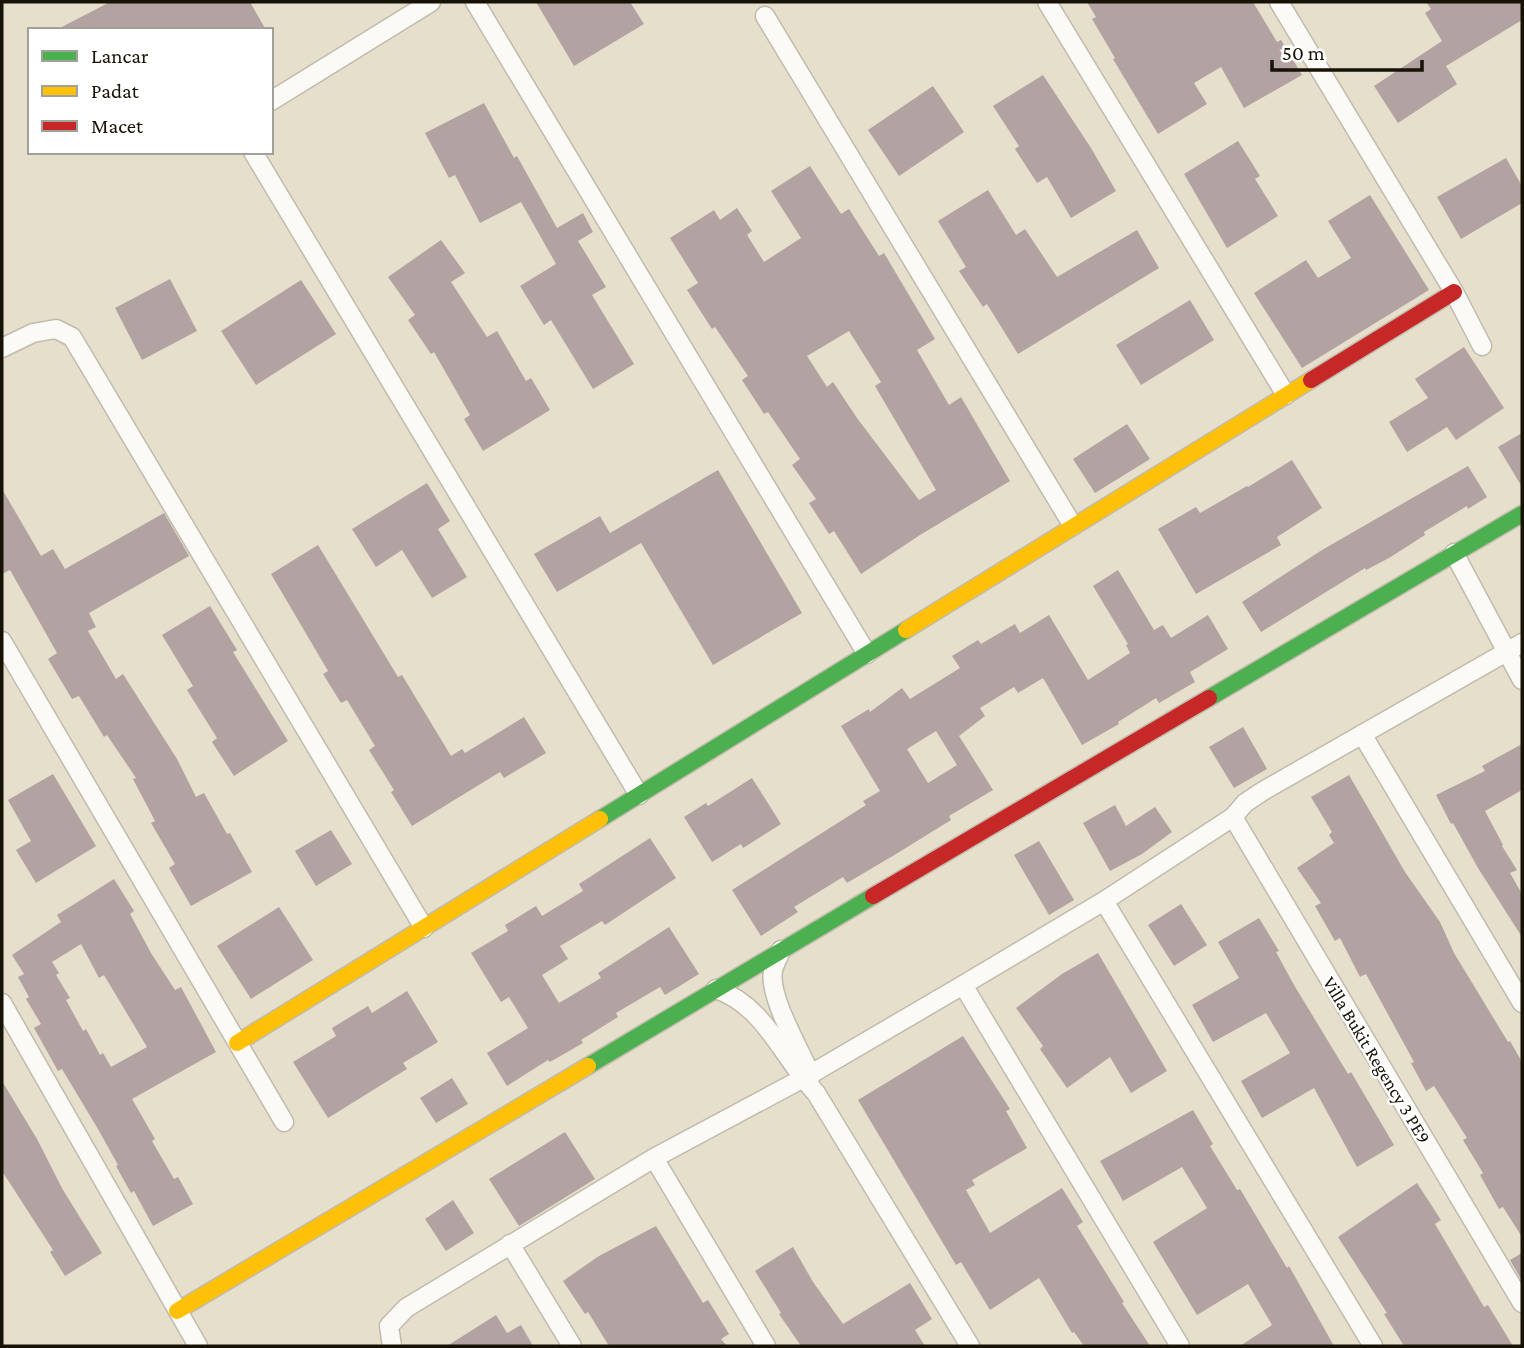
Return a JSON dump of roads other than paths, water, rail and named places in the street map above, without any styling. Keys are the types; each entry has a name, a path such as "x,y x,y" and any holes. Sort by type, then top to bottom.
{"street":[{"path":"273,100 431,2"},
{"path":"475,2 867,654"},
{"path":"1047,2 1286,395"},
{"path":"1279,2 1454,292 1482,346"},
{"path":"765,16 1073,526"},
{"path":"254,154 639,794"},
{"path":"237,1043 1454,292"},
{"path":"2,348 33,333 56,329 72,337 424,928"},
{"path":"177,1311 716,989 1522,514"},
{"path":"1454,553 1522,680"},
{"path":"2,641 284,1122"},
{"path":"392,1346 389,1326 406,1308 654,1158 806,1076 1104,901 1233,817 1245,803 1263,791 1313,765 1522,643"},
{"path":"1362,734 1522,1003"},
{"name":"Villa Bukit Regency 3 PE9","path":"1233,817 1522,1303"},
{"path":"1104,901 1373,1346"},
{"path":"782,950 773,972 773,985 806,1076"},
{"path":"963,985 1180,1346"},
{"path":"716,989 734,995 749,1007 806,1076 970,1346"},
{"path":"2,1003 198,1346"},
{"path":"654,1158 766,1346"},
{"path":"510,1244 572,1346"}]}
